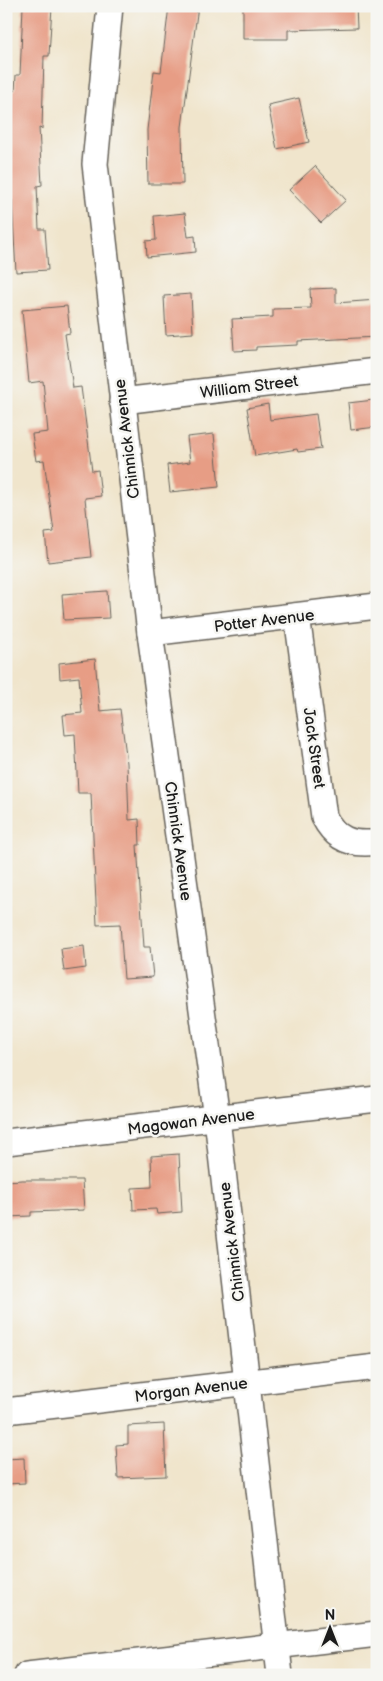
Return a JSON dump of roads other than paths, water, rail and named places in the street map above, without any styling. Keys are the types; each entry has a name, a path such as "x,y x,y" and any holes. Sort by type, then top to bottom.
{"street":[{"name":"Chinnick Avenue","path":"110,6 95,164 150,633 217,1118 280,1675"},
{"name":"William Street","path":"122,401 377,371"},
{"name":"Potter Avenue","path":"150,633 377,606"},
{"name":"Jack Street","path":"297,616 324,816 330,830 342,839 355,844 377,842"},
{"name":"Magowan Avenue","path":"6,1142 377,1099"},
{"name":"Morgan Avenue","path":"6,1411 377,1367"},
{"path":"27,1675 377,1634"}]}
